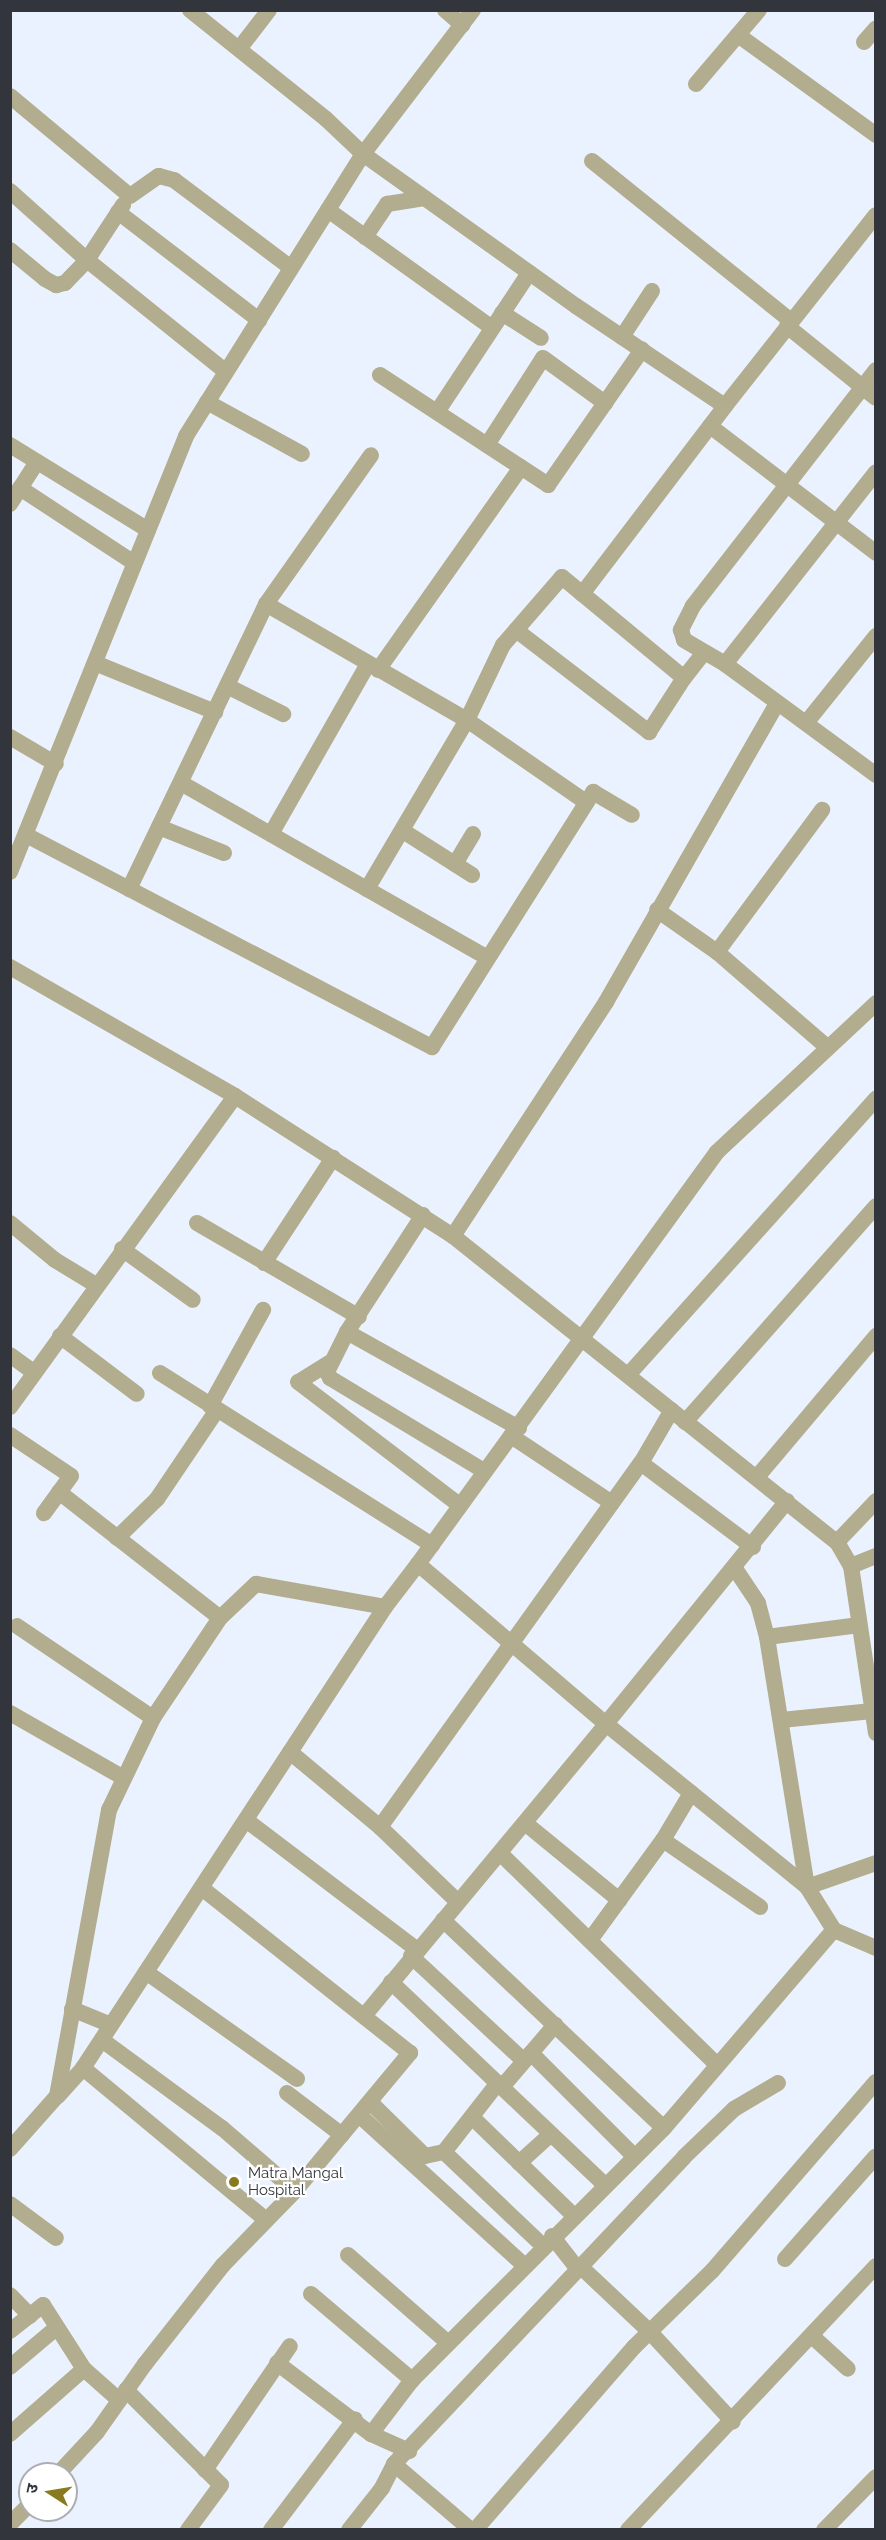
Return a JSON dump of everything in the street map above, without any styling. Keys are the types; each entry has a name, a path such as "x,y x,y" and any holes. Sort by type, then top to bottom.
{"street":[{"path":"190,10 363,154 622,338 725,406"},
{"path":"239,49 269,10"},
{"path":"445,10 462,25"},
{"path":"10,872 28,836 94,663 186,436 363,154 473,10"},
{"path":"696,84 759,10"},
{"path":"864,42 876,28"},
{"path":"738,35 876,135"},
{"path":"10,96 130,196"},
{"path":"592,161 876,398"},
{"path":"10,250 56,285 65,283 87,260 117,212 130,196 159,176 174,180 290,267"},
{"path":"10,191 87,260 225,371"},
{"path":"365,237 387,204 425,198"},
{"path":"328,210 492,328"},
{"path":"117,212 259,320"},
{"path":"582,594 725,406 876,215"},
{"path":"437,412 529,273"},
{"path":"622,338 652,291"},
{"path":"502,314 541,338"},
{"path":"380,375 548,485 642,350"},
{"path":"487,445 543,358 605,403"},
{"path":"876,370 683,620 684,640 703,654 725,664 876,775"},
{"path":"207,402 302,454"},
{"path":"710,426 876,553"},
{"path":"10,445 147,530"},
{"path":"129,889 266,604 371,455"},
{"path":"10,504 37,462"},
{"path":"271,834 373,667 521,467"},
{"path":"725,664 834,521 876,472"},
{"path":"20,488 134,562"},
{"path":"367,889 466,720 503,645 562,577 684,678"},
{"path":"266,604 466,720 586,802"},
{"path":"516,630 649,732 684,678 703,654"},
{"path":"806,723 876,636"},
{"path":"94,663 214,712"},
{"path":"227,686 283,714"},
{"path":"453,1236 606,1002 777,704"},
{"path":"10,737 56,764"},
{"path":"181,783 488,958"},
{"path":"28,836 432,1047 592,792 632,815"},
{"path":"717,952 822,810"},
{"path":"159,827 224,853"},
{"path":"403,831 472,875"},
{"path":"454,864 473,834"},
{"path":"657,910 717,952 826,1046"},
{"path":"10,967 235,1096 423,1215 581,1336 837,1542 851,1566 876,1733"},
{"path":"10,2149 83,2068 385,1607 432,1545 458,1504 515,1432 581,1336 717,1152 826,1046 876,1003"},
{"path":"10,1407 96,1284 235,1096"},
{"path":"629,1374 876,1099"},
{"path":"264,1263 333,1158"},
{"path":"686,1422 876,1206"},
{"path":"423,1215 329,1363 298,1382 458,1504"},
{"path":"197,1222 358,1317"},
{"path":"10,1223 55,1260 96,1284"},
{"path":"122,1249 193,1300"},
{"path":"117,1538 157,1499 213,1408 263,1310"},
{"path":"347,1332 515,1432 612,1503"},
{"path":"60,1336 138,1394"},
{"path":"757,1477 876,1336"},
{"path":"10,1355 33,1372"},
{"path":"329,1363 330,1378 484,1471"},
{"path":"160,1373 432,1545"},
{"path":"380,1827 641,1463 672,1410"},
{"path":"10,1435 71,1476 44,1513"},
{"path":"641,1463 753,1547"},
{"path":"59,1492 220,1618"},
{"path":"364,2016 734,1567 753,1547 787,1501"},
{"path":"837,1542 876,1501"},
{"path":"851,1566 876,1556"},
{"path":"418,1563 606,1724 807,1887 834,1930 876,1948"},
{"path":"734,1567 758,1603 768,1637 807,1887"},
{"path":"57,2096 109,1810 153,1718 220,1618 256,1584 385,1607"},
{"path":"768,1637 860,1625"},
{"path":"17,1626 153,1718"},
{"path":"781,1720 873,1712"},
{"path":"10,1713 124,1778"},
{"path":"291,1752 380,1827 458,1902"},
{"path":"590,1940 663,1840 691,1793"},
{"path":"246,1820 414,1953 634,2156"},
{"path":"525,1823 619,1900"},
{"path":"663,1840 760,1907"},
{"path":"500,1853 716,2064"},
{"path":"807,1887 876,1863"},
{"path":"69,2462 97,2432 223,2265 295,2191 410,2053 202,1888"},
{"path":"442,1920 664,2128"},
{"path":"372,2434 412,2380 604,2184 664,2128 716,2064 834,1930"},
{"path":"146,1972 297,2079"},
{"path":"391,1982 604,2184"},
{"path":"72,2009 111,2025"},
{"path":"364,2109 425,2156 444,2152 472,2117 555,2025"},
{"path":"102,2040 222,2128 295,2191"},
{"path":"83,2068 266,2220"},
{"path":"394,2464 473,2529 650,2332 712,2271 876,2082"},
{"path":"349,2529 382,2488 394,2464 409,2451 579,2267 734,2109 778,2083"},
{"path":"287,2093 342,2135"},
{"path":"364,2109 524,2265"},
{"path":"472,2117 573,2215"},
{"path":"519,2163 551,2134"},
{"path":"444,2152 579,2267 650,2332 733,2422"},
{"path":"785,2259 876,2156"},
{"path":"10,2204 56,2238"},
{"path":"348,2255 448,2343"},
{"path":"628,2529 733,2422 876,2266"},
{"path":"311,2294 412,2380"},
{"path":"10,2295 30,2316"},
{"path":"10,2331 43,2305 55,2329 84,2369 123,2395 220,2485 188,2529"},
{"path":"10,2367 55,2329"},
{"path":"813,2337 848,2369"},
{"path":"205,2470 277,2363 291,2346"},
{"path":"277,2363 372,2434 409,2451"},
{"path":"10,2433 84,2369"},
{"path":"271,2529 354,2419"},
{"path":"827,2528 876,2477"}],"place":[{"name":"Matra Mangal Hospital","path":"234,2182"}]}
